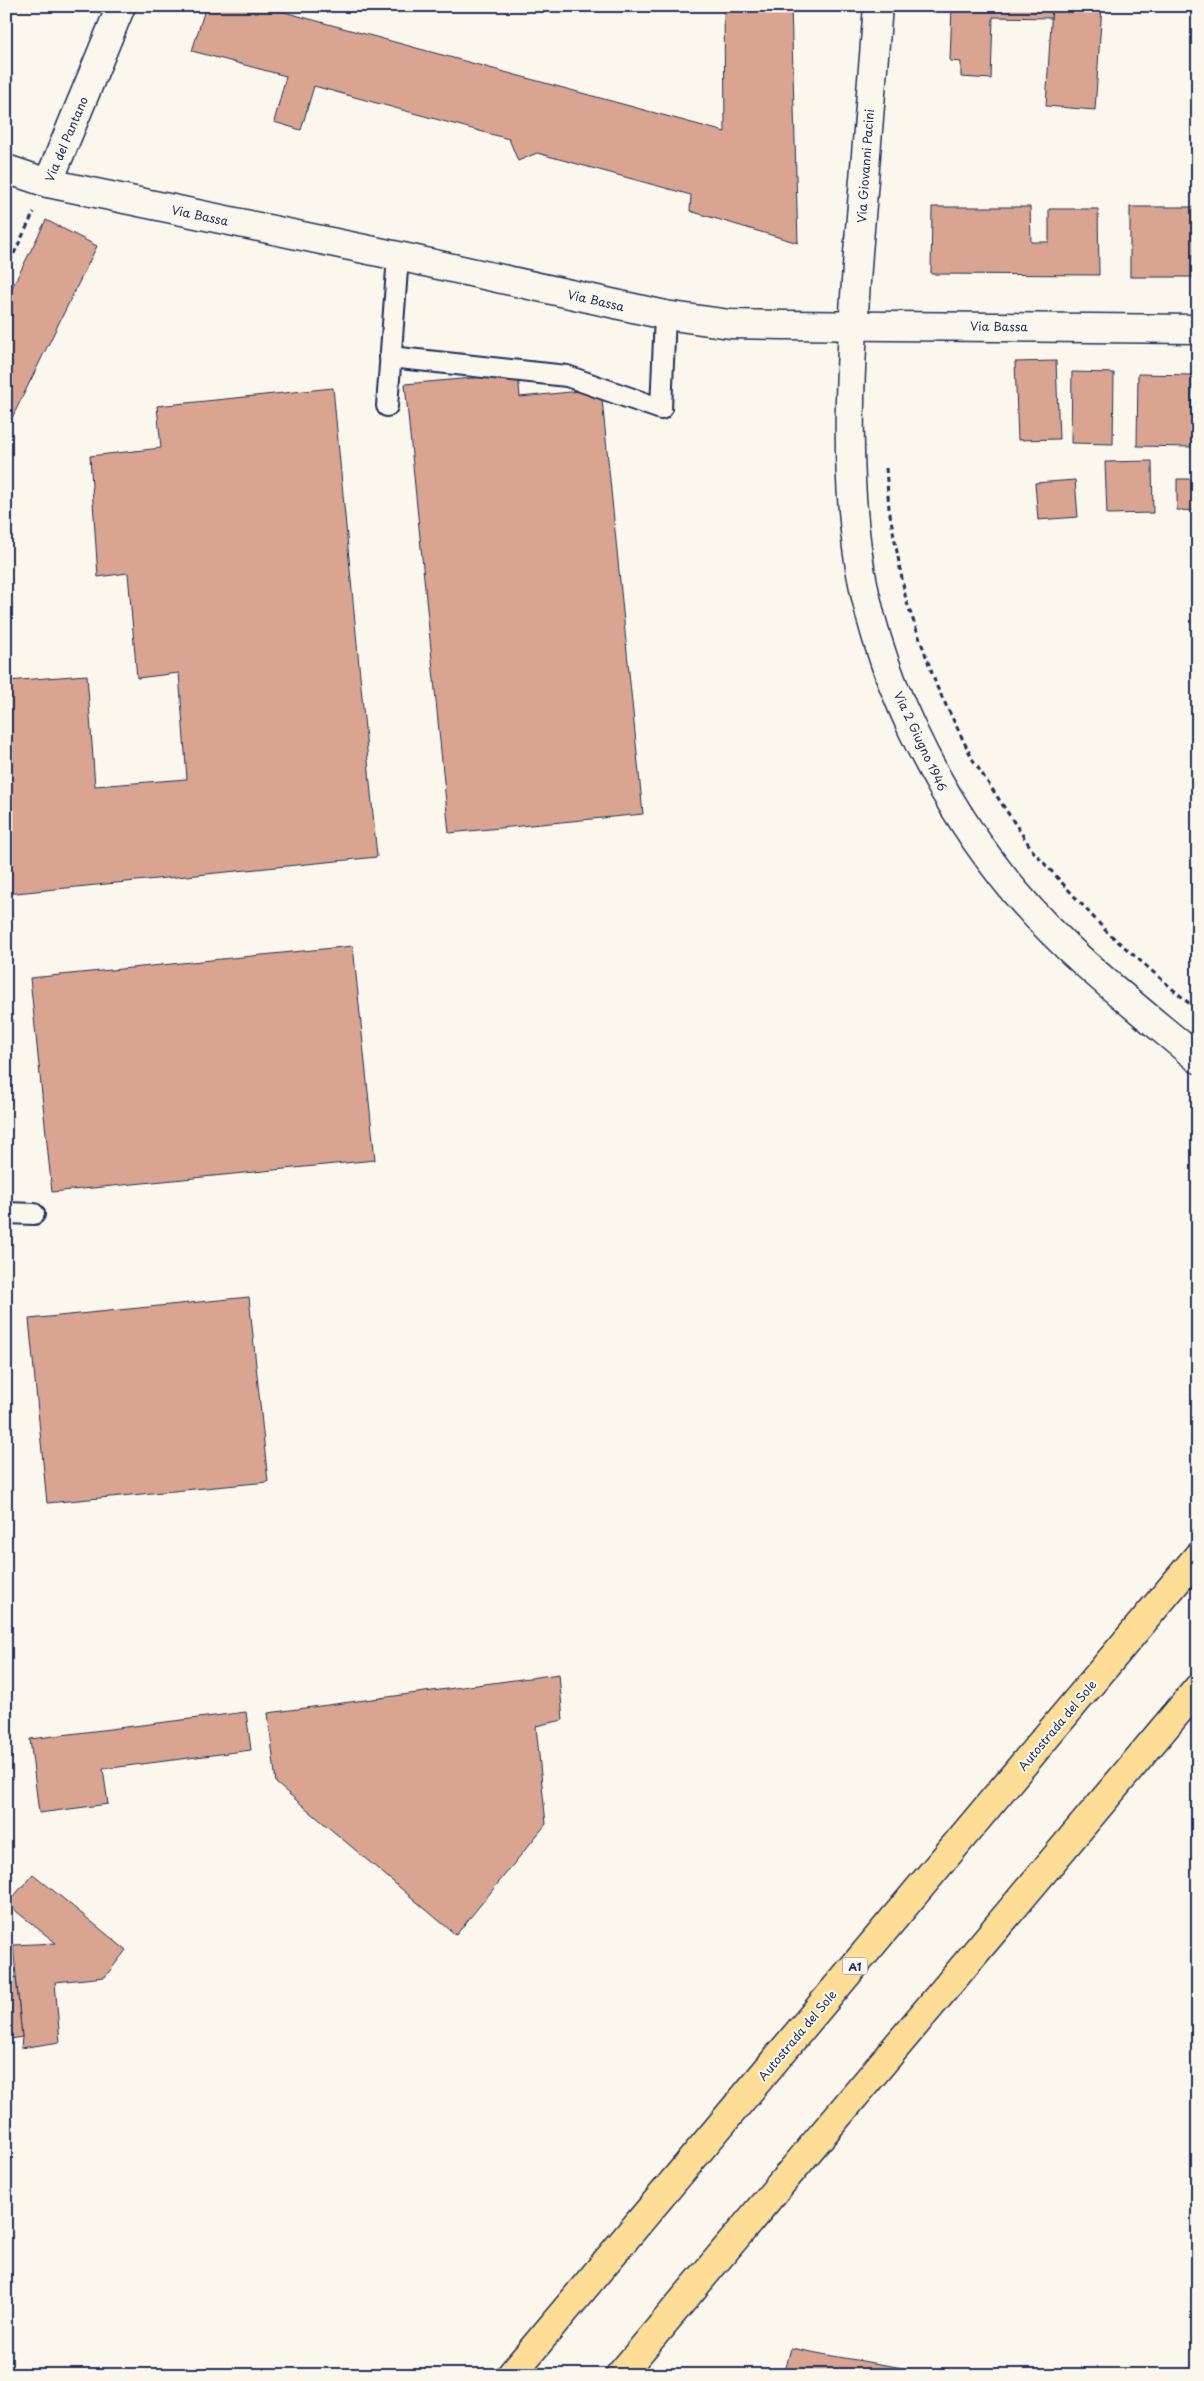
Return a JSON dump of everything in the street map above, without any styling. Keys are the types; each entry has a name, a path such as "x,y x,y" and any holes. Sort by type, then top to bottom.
{"highway":[{"name":"Autostrada del Sole","path":"510,2375 1198,1556"},
{"path":"620,2375 1198,1688"}],"street":[{"name":"Via del Pantano","path":"48,184 122,6"},
{"name":"Via Giovanni Pacini","path":"853,326 878,6"},
{"name":"Via Bassa","path":"6,169 48,184 398,256 665,315 730,324 1198,329"},
{"name":"Via 2 Giugno 1946","path":"853,326 851,471 857,548 877,637 902,704 925,755 943,790 980,848 1017,894 1081,960 1198,1059"}],"lane":[{"path":"387,406 398,256"},
{"path":"390,357 567,376 661,409 665,315"},
{"path":"6,1213 34,1214"}],"path":[{"name":"Via del Pantano","path":"6,270 48,184"},
{"path":"886,461 889,509 906,600 937,687 972,760 1033,851 1106,931 1198,1011"}],"building":[{"path":"206,6 262,6 725,132 724,6 791,6 798,243 690,211 691,195 537,153 518,161 509,139 314,86 301,130 274,122 286,76 192,51"},
{"path":"952,6 1052,6 1052,18 993,17 991,79 961,77 961,62 950,61"},
{"path":"1052,6 1102,6 1095,110 1046,106"},
{"path":"932,207 1030,207 1031,242 1049,242 1049,209 1098,209 1099,275 931,274"},
{"path":"1130,207 1198,207 1198,277 1130,277"},
{"path":"46,220 97,246 6,430 6,300"},
{"path":"1056,361 1059,439 1018,440 1015,362"},
{"path":"1072,372 1114,373 1113,444 1071,443"},
{"path":"518,374 520,397 601,389 643,814 449,833 405,384"},
{"path":"1138,374 1192,375 1191,447 1137,446"},
{"path":"333,388 377,857 6,894 6,681 87,675 95,786 187,779 179,673 137,678 128,573 98,577 90,456 161,448 157,406"},
{"path":"1152,461 1153,513 1107,514 1105,462"},
{"path":"1177,479 1198,479 1198,511 1177,510"},
{"path":"1075,480 1078,517 1038,520 1035,483"},
{"path":"353,946 375,1160 52,1192 30,978"},
{"path":"249,1297 268,1482 47,1503 29,1319"},
{"path":"6,1501 10,1541 6,1541"},
{"path":"559,1674 563,1720 536,1726 546,1824 456,1935 276,1783 268,1713"},
{"path":"246,1712 251,1750 103,1769 108,1804 39,1813 30,1739"},
{"path":"33,1874 126,1950 105,1977 55,1982 60,2042 21,2048 22,2037 13,1945 56,1943 7,1904"},
{"path":"16,1977 22,2037 6,2040 6,1979"},
{"path":"791,2348 827,2355 944,2375 784,2375"}]}
